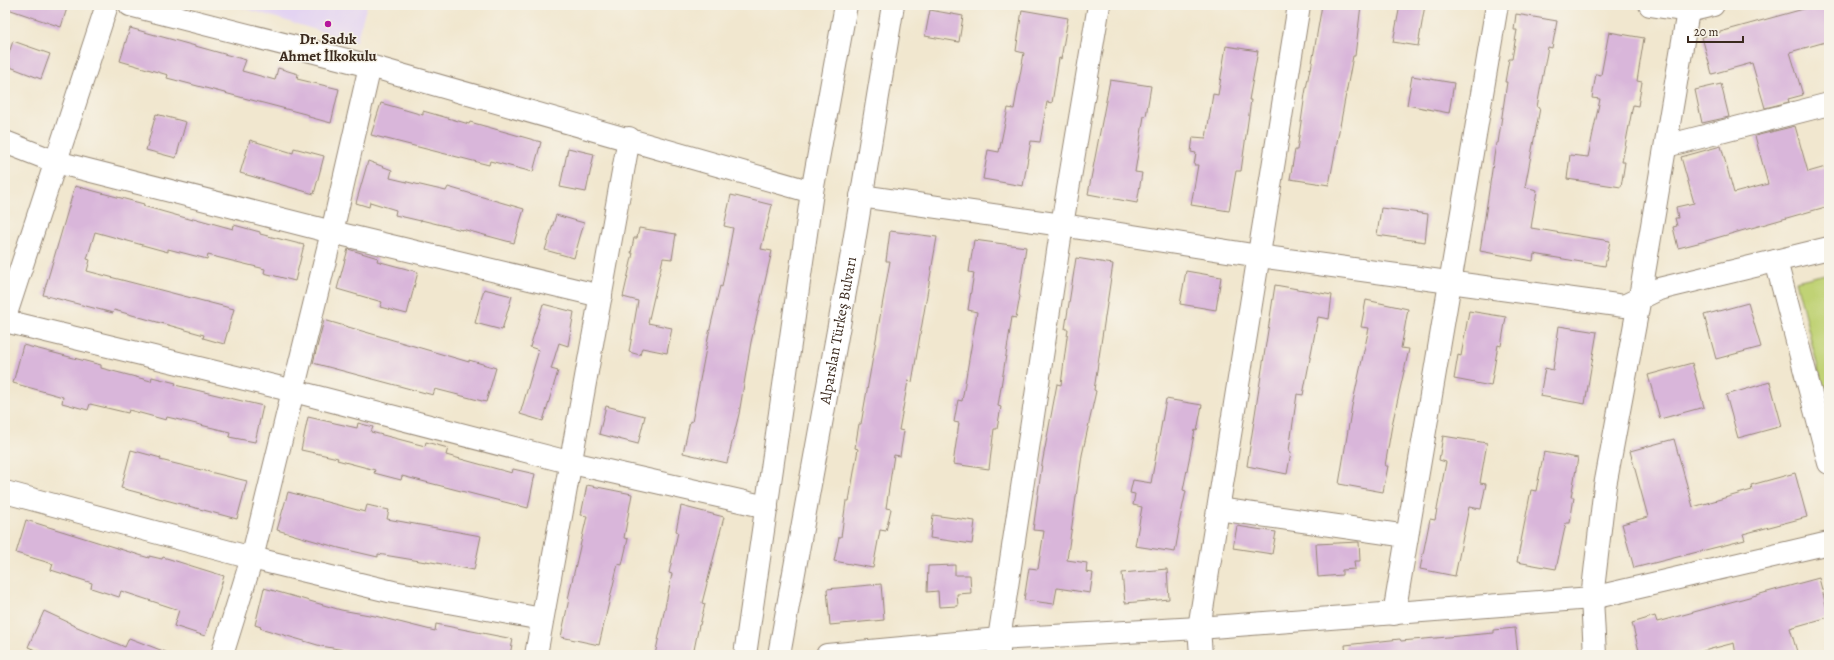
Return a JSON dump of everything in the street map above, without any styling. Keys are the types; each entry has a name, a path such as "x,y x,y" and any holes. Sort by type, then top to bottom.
{"street":[{"path":"5,316 107,5"},
{"path":"130,5 370,66 629,138 812,192"},
{"path":"745,655 812,192 846,5"},
{"name":"Alparslan Türkeş Bulvarı","path":"779,655 861,196 893,5"},
{"path":"999,647 1062,225 1099,5"},
{"path":"1201,655 1199,628 1299,5"},
{"path":"1394,614 1497,5"},
{"path":"1650,5 1689,8 1713,5"},
{"path":"1595,655 1592,598 1605,486 1640,297 1689,8"},
{"path":"222,655 252,558 294,391 370,66"},
{"path":"1666,146 1829,104"},
{"path":"536,655 572,463 629,138"},
{"path":"5,142 56,162 332,232 601,296"},
{"path":"861,196 1062,225 1259,256 1624,306 1659,289 1829,248"},
{"path":"1776,261 1829,463"},
{"path":"5,321 294,391 572,463 767,507"},
{"path":"5,492 252,558 393,592 542,619"},
{"path":"1218,508 1407,536"},
{"path":"827,655 999,647 1199,628 1592,598 1829,543"}],"shaded area":[{"name":"Dr. Sadık Ahmet İlkokulu","path":"233,5 367,5 356,42"}],"green space":[{"path":"1829,273 1829,411 1796,281"}],"building":[{"path":"5,5 68,5 61,27 5,8"},
{"path":"1322,5 1361,5 1355,56 1353,56 1329,185 1290,179 1295,150 1297,150 1305,94 1310,68 1311,69"},
{"path":"1400,5 1425,5 1418,46 1393,42"},
{"path":"1818,5 1829,5 1829,41 1790,52 1803,95 1788,99 1789,102 1765,108 1752,63 1712,74 1702,37"},
{"path":"930,10 963,16 959,42 925,36"},
{"path":"1022,10 1068,18 1061,59 1059,58 1052,103 1047,102 1040,142 1031,141 1023,186 983,179 988,150 999,152 1008,108 1014,109 1024,53 1016,51"},
{"path":"1516,14 1557,21 1552,48 1548,47 1537,107 1540,108 1525,187 1537,190 1531,228 1610,241 1605,266 1534,254 1533,261 1480,251 1496,143 1498,143 1507,82 1505,82 1509,59 1512,59 1517,30 1514,30"},
{"path":"130,28 246,60 242,71 275,80 278,68 298,74 297,79 339,89 331,123 309,117 309,115 167,78 168,75 120,61"},
{"path":"1609,32 1644,38 1637,81 1642,82 1638,106 1633,105 1622,162 1625,162 1621,187 1567,179 1570,155 1588,157 1600,99 1592,98 1596,74 1601,75"},
{"path":"13,41 50,54 41,79 5,65"},
{"path":"1226,46 1258,51 1249,100 1251,100 1241,171 1236,171 1229,211 1191,205 1198,165 1194,165 1196,153 1191,152 1193,137 1206,138 1213,94 1218,95"},
{"path":"1412,76 1454,83 1449,113 1407,105"},
{"path":"1110,80 1151,86 1146,116 1144,116 1135,172 1142,173 1137,203 1088,194"},
{"path":"1721,84 1729,117 1702,123 1695,90"},
{"path":"381,103 423,115 423,111 469,124 470,122 541,142 533,172 490,161 489,165 371,135"},
{"path":"156,114 186,122 176,158 146,150"},
{"path":"1795,126 1808,172 1829,166 1829,206 1678,248 1673,227 1677,226 1675,218 1678,218 1676,207 1694,203 1681,157 1721,146 1734,193 1768,184 1755,136"},
{"path":"250,140 293,153 294,148 324,156 314,194 240,173"},
{"path":"568,148 594,154 586,192 560,187"},
{"path":"368,161 392,170 390,178 446,191 448,187 524,209 514,243 462,229 395,215 396,210 370,202 369,207 356,203"},
{"path":"75,186 144,204 143,206 193,220 193,218 233,229 234,225 260,232 260,234 304,245 295,281 264,273 265,269 208,255 207,259 168,249 168,252 95,232 87,259 90,260 87,271 234,309 224,344 203,338 204,335 114,310 113,313 43,295"},
{"path":"731,195 772,205 761,249 772,251 751,342 739,414 727,463 683,453 690,421 692,422 709,333 720,286 722,287 733,228 724,226"},
{"path":"1381,208 1428,214 1425,242 1377,235"},
{"path":"556,215 584,223 574,258 545,250"},
{"path":"639,228 676,234 672,259 663,258 648,323 672,328 667,353 642,348 640,355 629,352 638,301 623,297 633,253 631,253 634,238 637,238"},
{"path":"890,231 937,237 912,382 908,381 899,430 904,431 900,456 894,455 886,508 891,509 886,531 880,530 873,568 834,561 839,537 841,537 846,501 849,501 858,449 855,448 859,424 861,424 890,261 886,261"},
{"path":"974,240 1026,247 1016,318 1012,317 998,406 1001,407 997,429 994,429 989,469 953,464 959,423 954,422 958,400 962,401 977,312 968,310 974,273 969,272"},
{"path":"348,249 378,258 377,261 418,272 407,314 380,307 382,302 337,289"},
{"path":"1076,258 1113,264 1094,390 1096,391 1082,455 1067,560 1087,563 1086,572 1093,573 1090,593 1057,588 1054,604 1024,600 1029,568 1038,569 1044,531 1033,530 1042,464 1057,384 1061,385 1068,329 1065,329"},
{"path":"1186,271 1221,277 1216,310 1180,304"},
{"path":"1275,285 1332,295 1329,319 1318,317 1303,395 1297,394 1289,451 1291,452 1287,474 1247,466"},
{"path":"484,289 512,296 502,330 475,323"},
{"path":"1366,300 1408,309 1401,348 1409,349 1392,425 1385,466 1388,466 1383,492 1339,484 1352,406 1369,328 1361,327"},
{"path":"1748,303 1761,347 1716,359 1704,315"},
{"path":"543,304 574,312 568,346 559,343 551,369 558,371 543,421 520,414 539,350 530,347"},
{"path":"1469,311 1506,317 1501,346 1498,345 1491,386 1454,379 1458,355 1461,356"},
{"path":"324,320 469,362 469,360 496,368 486,402 435,389 433,395 313,363"},
{"path":"1559,326 1597,332 1585,404 1540,396 1545,368 1553,370"},
{"path":"23,345 101,365 101,368 151,381 152,377 176,383 175,385 263,406 255,442 229,437 230,432 167,417 166,420 129,410 128,413 90,404 88,410 62,403 63,397 13,383"},
{"path":"1692,363 1704,407 1660,419 1648,375"},
{"path":"1770,382 1782,426 1738,438 1726,395"},
{"path":"1166,399 1202,405 1197,431 1195,430 1183,490 1186,491 1178,528 1175,552 1135,546 1142,507 1133,505 1135,494 1130,493 1133,480 1151,483"},
{"path":"606,406 645,416 638,444 599,434"},
{"path":"308,417 357,428 358,423 373,427 371,432 425,446 426,442 448,448 446,455 512,473 513,469 535,474 528,508 402,476 401,480 374,473 375,470 337,460 338,458 301,450"},
{"path":"1443,436 1487,443 1480,483 1486,484 1481,509 1469,507 1455,576 1420,569 1430,519 1435,520 1446,462 1439,460"},
{"path":"1674,439 1693,507 1752,490 1751,485 1795,473 1807,517 1743,534 1745,540 1634,568 1622,524 1648,517 1630,451"},
{"path":"131,450 161,458 160,460 247,481 237,519 121,488"},
{"path":"1544,452 1578,458 1571,497 1574,497 1570,523 1566,523 1556,569 1517,562 1531,490 1536,491"},
{"path":"587,485 632,494 624,538 628,539 622,565 618,564 599,645 561,637 587,516 581,515"},
{"path":"288,492 365,512 367,505 389,510 387,519 481,536 474,570 378,554 378,557 339,548 277,530"},
{"path":"681,506 724,517 702,603 705,604 693,655 655,655 672,574 669,573 678,532 676,531"},
{"path":"933,515 975,521 972,544 930,538"},
{"path":"26,520 149,558 149,556 162,559 163,557 224,576 205,636 174,626 179,610 121,591 119,597 91,588 92,583 51,570 53,564 16,553"},
{"path":"1237,526 1276,532 1272,554 1233,548"},
{"path":"1359,542 1360,561 1354,561 1355,569 1342,570 1342,575 1318,577 1316,544"},
{"path":"955,565 955,575 970,575 971,593 957,594 958,606 939,607 938,591 927,592 928,566"},
{"path":"1167,569 1169,599 1125,603 1122,573"},
{"path":"1819,578 1829,617 1790,628 1798,655 1736,655 1734,643 1688,655 1640,655 1632,623 1655,616 1657,622"},
{"path":"881,584 884,620 830,625 827,589"},
{"path":"264,588 341,610 375,616 435,631 436,624 513,639 510,655 373,655 321,646 260,628 261,627 255,625"},
{"path":"44,611 70,624 125,647 129,638 171,655 47,655 28,647"},
{"path":"1515,628 1518,655 1346,655 1345,645 1400,639 1401,641 1494,633 1494,630"}],"place":[{"name":"Dr. Sadık Ahmet İlkokulu","path":"328,24"}]}
